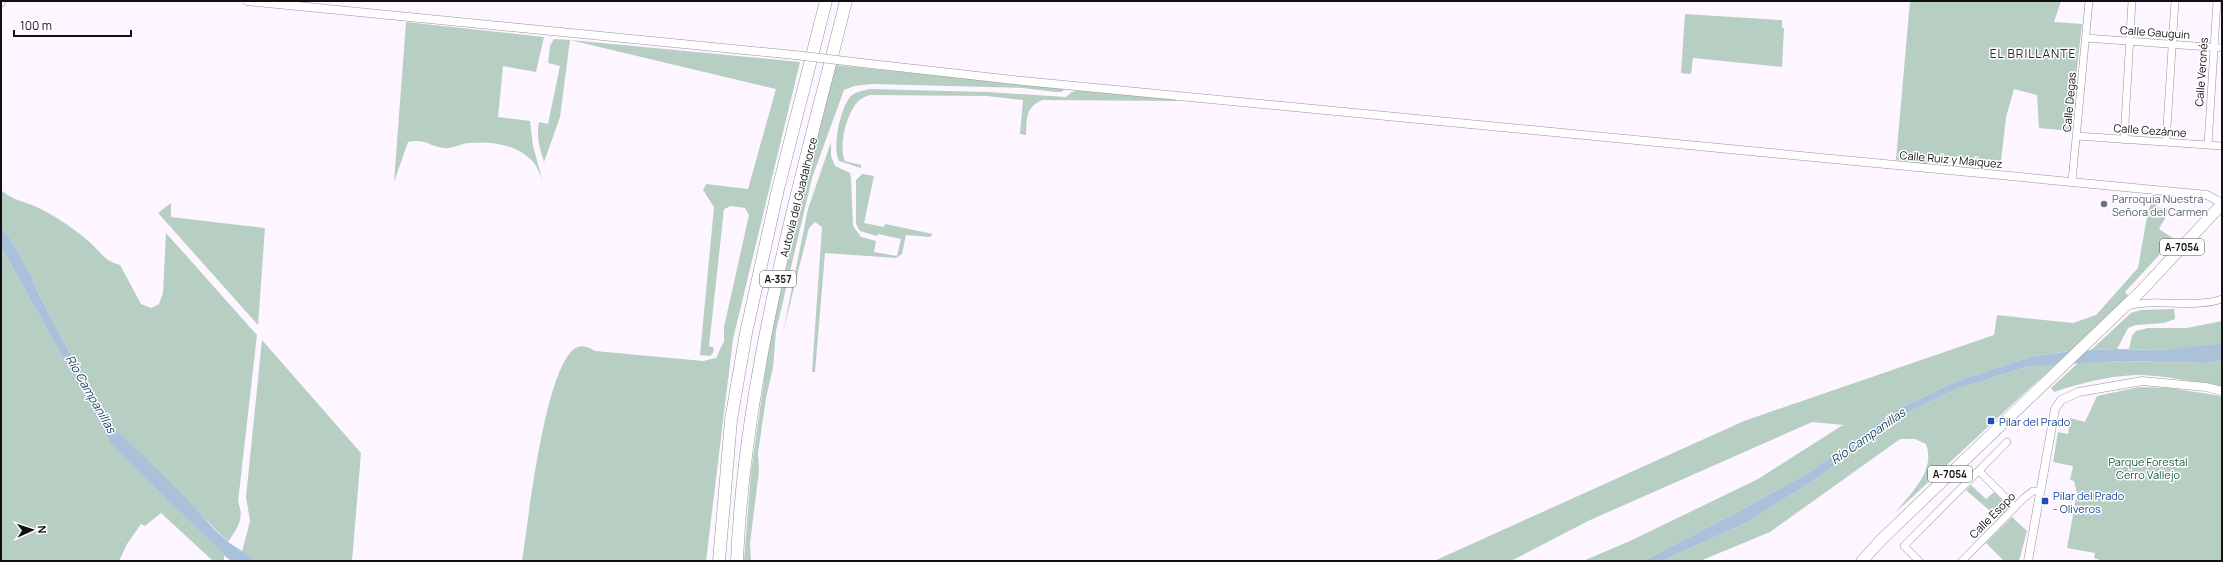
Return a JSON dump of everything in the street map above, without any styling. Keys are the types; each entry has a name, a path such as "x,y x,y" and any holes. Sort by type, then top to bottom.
{"highway":[{"name":"Autovía del Guadalhorce","path":"719,561 730,420 745,340 778,189 826,1"},
{"name":"Autovía del Guadalhorce","path":"737,561 739,507 764,336 846,1"}],"main road":[{"name":"A-7054","path":"1862,561 1880,540 2124,308 2222,204"}],"street":[{"name":"Calle Ruiz y Maiquez","path":"247,1 795,55 1022,81 2072,181 2207,195 2222,204"},
{"name":"Calle Degas","path":"2072,181 2089,1"},
{"path":"2124,140 2132,1"},
{"path":"2166,142 2175,1"},
{"name":"Calle Veronés","path":"2208,145 2217,1"},
{"name":"Calle Gauguin","path":"2086,38 2222,48"},
{"name":"Calle Cezánne","path":"2077,136 2222,146"},
{"path":"2142,290 2154,303"},
{"path":"2124,308 2154,303 2212,302 2222,299"},
{"path":"2029,561 2055,409 2061,400 2080,392 2111,385 2142,381 2191,385 2222,391"},
{"path":"1919,561 1904,546 2008,442"},
{"path":"1979,471 2015,507"},
{"name":"Calle Esopo","path":"1962,561 2015,507 2033,491 2040,491"}],"green space":[{"path":"1910,1 2061,1 2054,22 2082,24 2070,131 2039,128 2037,95 2014,89 2006,117 2001,161 1929,155 1928,165 1896,160"},
{"path":"1685,14 1782,20 1782,28 1784,28 1782,67 1693,58 1691,74 1681,73"},
{"path":"406,22 544,37 536,72 503,66 498,117 530,121 533,146 543,182 534,163 528,157 504,145 495,143 468,143 450,148 444,148 414,141 408,142 394,182"},
{"path":"554,39 570,40 560,117 544,162 539,143 538,127 539,122 548,124 560,66 548,63 550,46"},
{"path":"570,40 800,62 733,339 706,561 522,561 534,481 547,410 556,380 566,358 578,347 582,346 595,351 703,361 716,358 724,341 724,327 749,215 745,208 731,206 724,209 709,346 714,348 713,353 710,356 700,355 714,207 703,190 706,184 748,189 776,89"},
{"path":"835,65 1065,89 1061,92 1056,92 1023,88 872,84 854,86 844,90 812,178 776,331 773,368 766,398 758,453 759,471 750,543 751,561 744,561 751,472 771,331"},
{"path":"870,89 987,92 1066,97 1072,92 1080,90 1176,99 1176,101 1042,100 1032,106 1028,114 1026,135 1020,134 1023,100 987,96 870,95 864,97 856,104 848,119 843,137 843,154 845,161 861,165 861,168 839,161 836,148 838,130 842,113 850,97 858,92"},
{"path":"831,142 831,156 835,166 850,173 853,226 861,237 876,241 874,252 897,256 901,239 878,234 877,236 860,231 856,224 856,180 862,174 874,176 864,223 884,227 885,224 933,234 930,237 906,235 902,254 896,258 825,253 815,372 812,372 822,227 815,222 809,228 783,332 808,209"},
{"path":"1,188 2,191 9,196 39,208 75,230 106,258 120,265 141,304 151,308 159,304 163,293 166,233 257,335 238,502 241,513 237,528 228,542 113,426 79,370 38,293 31,275 7,233 1,228"},
{"path":"2154,195 2159,196 2156,207 2170,210 2159,229 2174,239 2125,292 2128,296 2070,351 2029,357 1954,382 1896,410 1811,471 1743,509 1643,561 1583,561 1630,541 1758,479 1843,425 1812,422 1588,521 1511,561 1434,561 1744,421 1994,335 1997,315 2073,323 2096,315 2138,268 2148,211"},
{"path":"171,203 171,217 265,228 258,325 158,213"},
{"path":"1,247 112,446 224,555 224,561 213,561 161,513 145,526 141,524 127,544 119,561 1,561"},
{"path":"2174,309 2175,319 2164,323 2136,325 2128,328 2117,349 2091,350 2131,313 2141,310"},
{"path":"2222,321 2222,344 2220,345 2160,350 2129,349 2132,336 2136,331 2148,328 2187,328"},
{"path":"262,340 361,453 352,561 257,561 242,552 250,521 246,497"},
{"path":"2222,360 2222,387 2169,377 2136,375 2095,380 2054,392 2051,388 2078,363 2123,361 2207,363"},
{"path":"2056,364 1895,513 1920,481 1928,463 1926,444 1915,439 1900,439 1770,532 1700,561 1662,561 1748,522 1816,479 1899,417 1954,390 2030,366"},
{"name":"Parque Forestal Cerro Vallejo","path":"2139,387 2169,388 2222,396 2222,561 2103,561 2094,558 2095,553 2067,548 2077,493 2074,481 2070,480 2073,466 2053,462 2058,432 2068,434 2070,418 2085,422 2097,396"},
{"path":"1971,485 1986,499 1994,492 2009,507 1998,518 1966,490"},
{"path":"2012,517 2027,531 2019,561 2004,561 1986,543"}],"water":[{"name":"Río Campanillas","path":"1,228 7,233 31,275 38,293 79,370 113,426 181,493 214,529 228,542 257,561 232,561 227,558 112,446 1,247"},
{"name":"Río Campanillas","path":"2222,344 2222,360 2207,363 2123,361 2030,366 1954,390 1899,417 1816,479 1748,522 1662,561 1643,561 1743,509 1811,471 1896,410 1954,382 2029,357 2070,351 2117,349 2160,350"}],"place":[{"name":"Parroquia Nuestra Señora del Carmen","path":"2104,204"},
{"name":"Pilar del Prado","path":"1991,421"},
{"name":"Pilar del Prado - Oliveros","path":"2045,501"}],"district":[{"name":"EL BRILLANTE","path":"2033,53"}]}
